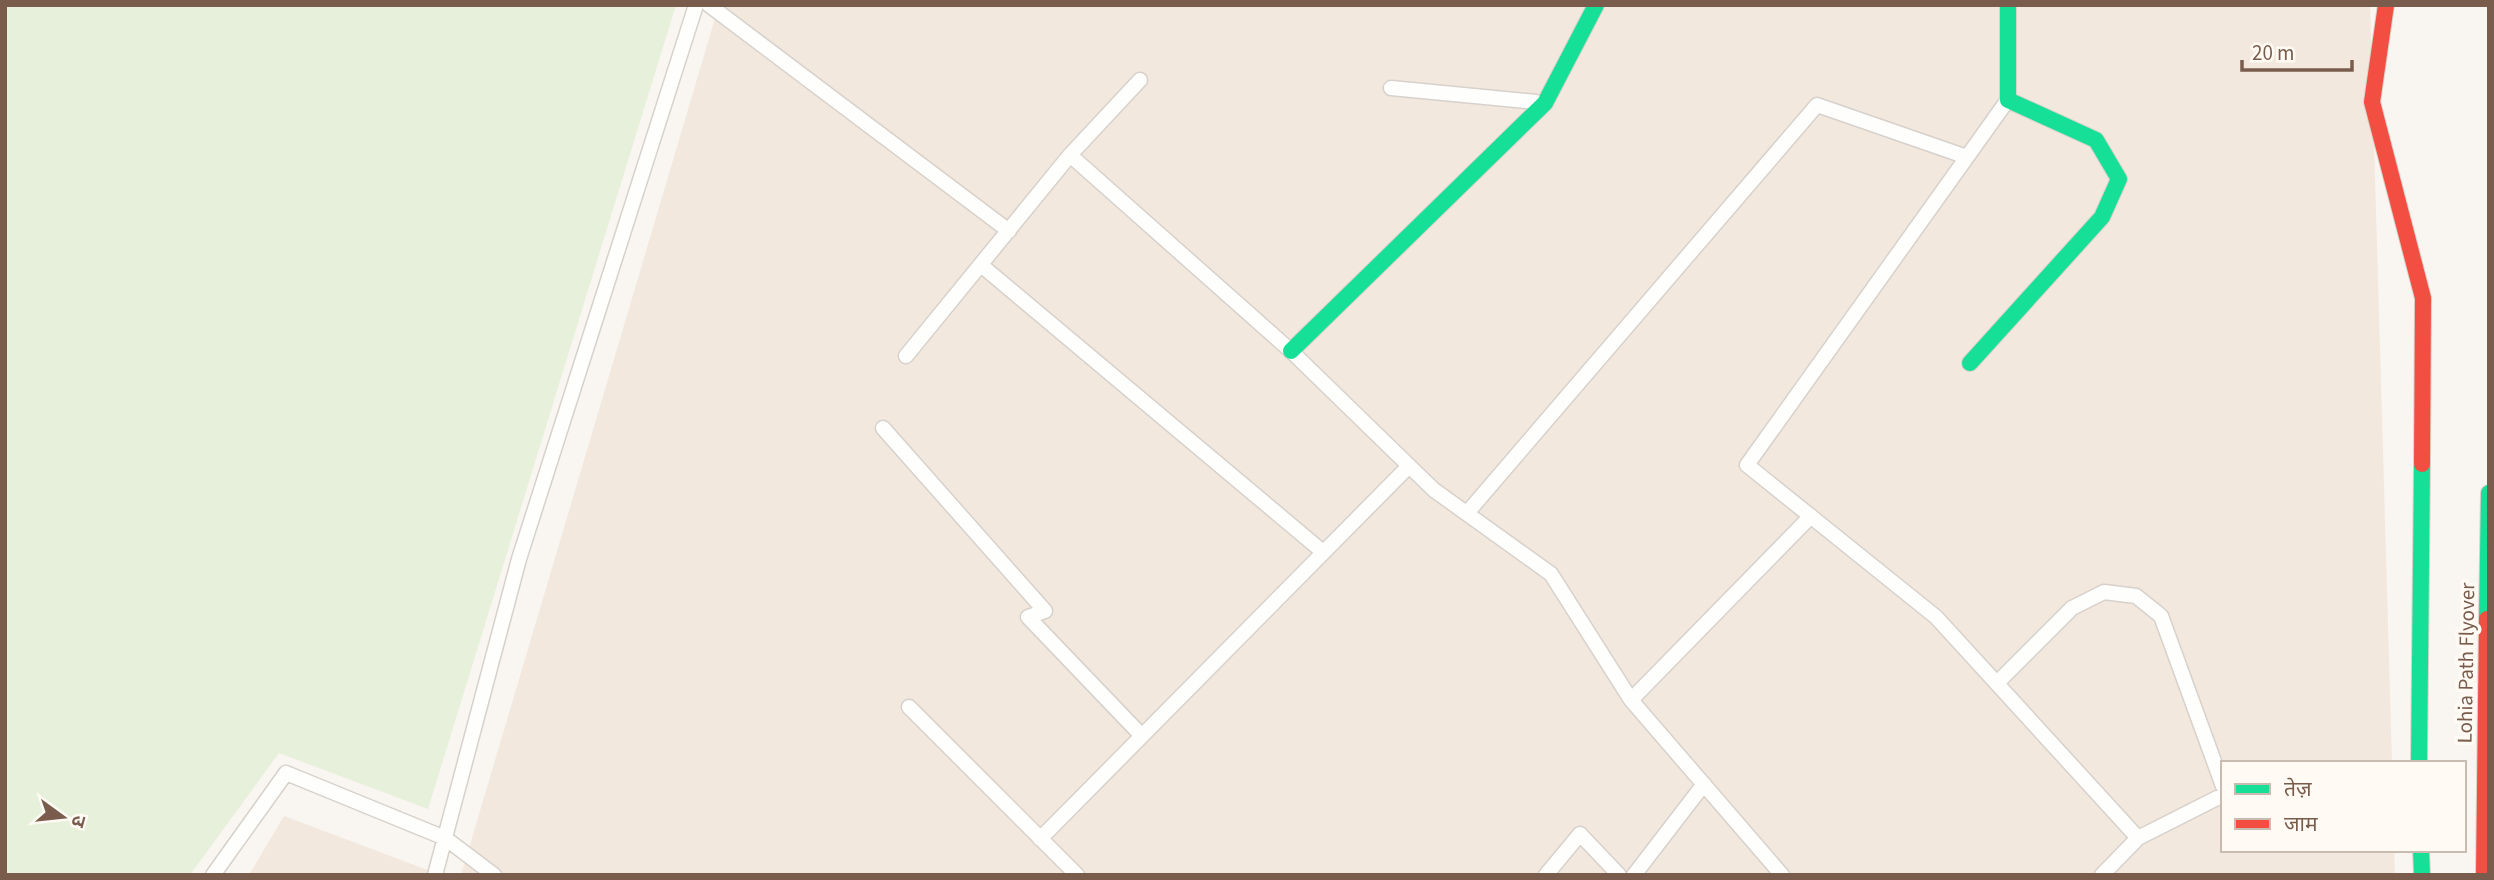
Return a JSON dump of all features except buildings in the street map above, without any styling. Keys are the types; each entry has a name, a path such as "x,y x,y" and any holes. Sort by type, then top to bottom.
{"street":[{"path":"1291,351 1545,103 1596,5"},
{"path":"1970,363 2102,217 2119,179 2096,140 2008,100 2008,5"},
{"path":"2386,5 2372,102 2423,298 2419,761"},
{"name":"Lohia Path Flyover","path":"2484,875 2489,493"},
{"path":"2421,852 2422,875"}],"lane":[{"path":"435,875 519,558 696,5"},
{"path":"709,5 1009,231"},
{"path":"906,356 1070,155 1140,80"},
{"path":"1391,88 1545,103"},
{"path":"2008,100 1747,465 1937,617 2138,838"},
{"path":"1467,513 1817,104 1968,157"},
{"path":"1070,155 1291,351 1434,490 1551,573 1631,700 1782,875"},
{"path":"981,265 1323,552"},
{"path":"883,428 1045,611 1028,617 1142,736"},
{"path":"1040,839 1409,466"},
{"path":"1631,700 1811,516"},
{"path":"1997,683 2071,608 2104,592 2136,596 2161,616 2221,781"},
{"path":"909,707 1077,875"},
{"path":"213,875 286,773 445,838 494,875"},
{"path":"1633,875 1704,784"},
{"path":"2102,875 2138,838 2221,796"},
{"path":"1546,875 1580,834 1619,875"}],"shaded area":[{"path":"719,5 2370,5 2392,761 2221,761 2221,852 2394,852 2395,875 461,875"},
{"path":"284,816 441,875 249,875"}],"green space":[{"path":"5,5 676,5 428,809 279,753 190,875 5,875"}],"traffic: fast":[{"path":"1291,351 1545,103 1596,5"},
{"path":"1970,363 2102,217 2119,179 2096,140 2008,100 2008,5"},
{"path":"2419,761 2422,464"},
{"path":"2487,619 2489,493"},
{"path":"2421,852 2422,875"}],"traffic: jam":[{"path":"2386,5 2372,102 2423,298 2422,464"},
{"path":"2484,875 2487,619"}]}
